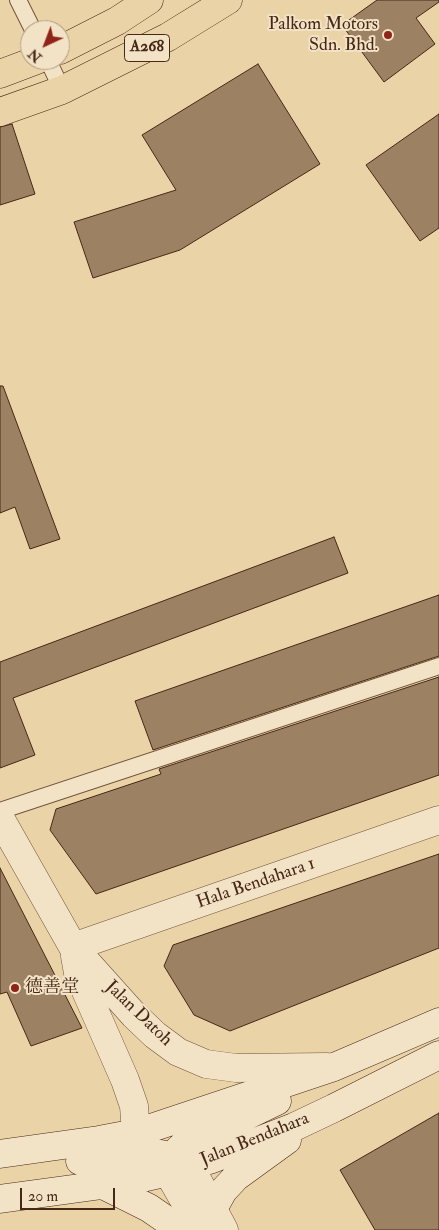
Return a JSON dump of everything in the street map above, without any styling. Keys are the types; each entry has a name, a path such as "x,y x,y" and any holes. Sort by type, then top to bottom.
{"main road":[{"name":"A268","path":"70,45 117,21 149,0"},
{"name":"A268","path":"0,112 62,90 168,37 228,0"},
{"path":"0,74 20,66"},
{"name":"Jalan Datoh","path":"0,818 73,947 134,1015 155,1035 178,1052 206,1064 236,1068 334,1067"},
{"name":"Hala Bendahara 1","path":"73,947 439,820"},
{"name":"Jalan Datoh","path":"73,947 78,973 125,1080 134,1106 136,1133"},
{"path":"0,1154 136,1133 334,1067 439,1022"},
{"name":"Jalan Bendahara","path":"0,1199 124,1182 177,1165 212,1159 294,1127 439,1055"},
{"path":"177,1165 179,1149 188,1141 280,1099 334,1067"},
{"path":"213,1223 223,1192 236,1177 334,1108"},
{"path":"0,1158 28,1162 70,1162 142,1153 160,1154 177,1165 213,1223"},
{"path":"103,1185 149,1208 181,1230"}],"lane":[{"path":"18,0 28,20"},
{"path":"53,70 62,90"},
{"path":"0,810 439,666"}],"building":[{"name":"Palkom Motors Sdn. Bhd.","path":"377,0 439,0 439,2 416,18 435,44 384,82 342,25"},
{"path":"258,64 320,164 180,250 93,278 74,222 176,190 142,135"},
{"path":"439,114 439,228 420,241 366,165"},
{"path":"12,124 35,194 0,205 0,127"},
{"path":"0,386 3,386 60,539 30,549 15,507 0,513"},
{"path":"334,537 348,573 13,698 35,755 0,768 0,662"},
{"path":"439,595 439,656 153,750 135,701"},
{"path":"439,677 439,775 96,894 50,830 56,809 161,774 159,769"},
{"path":"439,854 439,948 230,1031 194,1015 164,966 173,945"},
{"path":"0,868 82,1028 31,1046 7,992 0,994"},
{"path":"439,1113 439,1230 375,1230 340,1170"}],"place":[{"name":"Palkom Motors Sdn. Bhd.","path":"388,35"},
{"name":"德善堂","path":"15,988"}]}
